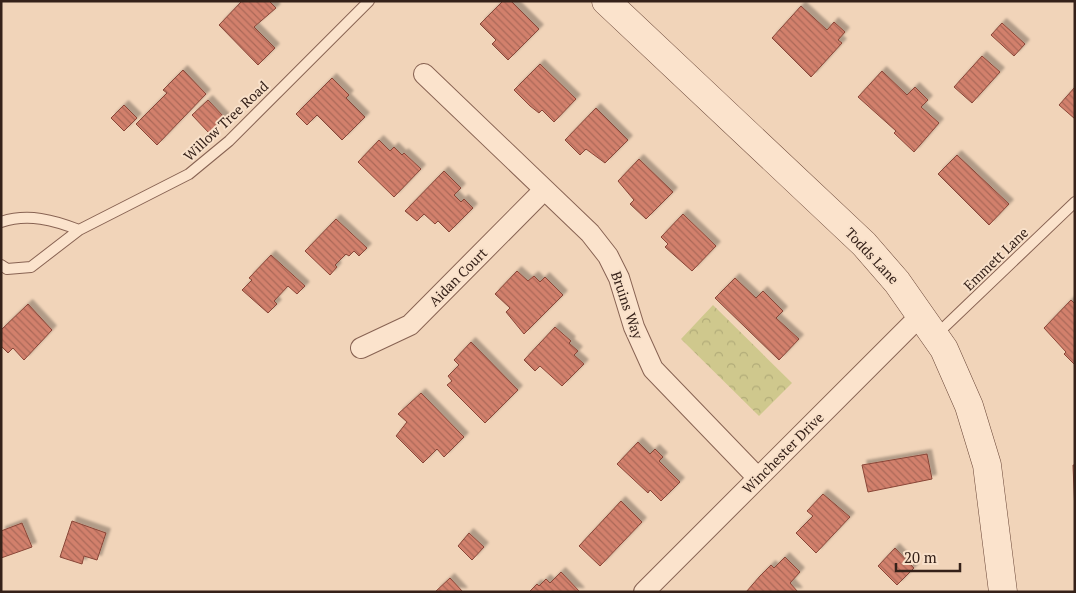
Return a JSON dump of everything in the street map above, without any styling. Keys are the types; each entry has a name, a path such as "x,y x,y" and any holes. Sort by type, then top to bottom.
{"main road":[{"name":"Todds Lane","path":"606,1 864,244 897,282 928,325 944,349 969,406 987,465 1003,592"}],"street":[{"name":"Bruins Way","path":"424,74 590,233 608,256 619,278 642,349 653,369 758,478"},
{"name":"Aidan Court","path":"361,348 410,325 544,190"},
{"name":"Winchester Drive","path":"644,592 758,478 928,325"}],"lane":[{"name":"Willow Tree Road","path":"1,265 7,269 31,266 79,230 189,174 229,141 369,1"},
{"name":"Emmett Lane","path":"928,325 1075,202"},
{"path":"1,222 17,217 56,221 79,230"}],"green space":[{"path":"713,305 792,383 759,416 681,339"}],"building":[{"path":"242,1 269,1 276,8 254,27 275,48 258,65 219,25"},
{"path":"503,1 511,1 539,29 508,60 492,44 496,40 480,24"},
{"path":"801,6 827,30 834,22 845,32 838,40 842,43 811,77 772,38"},
{"path":"1002,23 1025,44 1014,56 991,35"},
{"path":"982,56 1000,72 972,103 954,87"},
{"path":"540,64 576,99 554,122 542,110 539,113 530,106 514,90"},
{"path":"183,70 206,94 157,145 136,124 167,93 163,90"},
{"path":"882,71 907,95 915,87 928,100 921,107 939,123 914,152 894,133 896,131 858,97"},
{"path":"332,78 349,95 346,98 365,117 342,140 317,115 307,125 296,114"},
{"path":"1075,87 1075,119 1059,105"},
{"path":"208,100 225,118 209,133 192,115"},
{"path":"124,105 137,118 124,131 111,118"},
{"path":"596,108 628,140 605,163 586,149 580,155 565,140"},
{"path":"379,140 390,151 394,147 402,155 404,153 421,169 394,197 358,162"},
{"path":"957,155 1009,204 989,225 938,174"},
{"path":"639,159 673,192 646,219 630,204 634,200 618,181"},
{"path":"444,171 461,188 454,195 461,202 464,199 473,208 449,232 438,221 435,224 424,214 417,221 405,211"},
{"path":"683,214 716,246 692,271 665,247 668,244 661,237"},
{"path":"336,219 367,248 359,256 354,251 349,256 346,254 335,265 337,267 330,275 305,251"},
{"path":"271,255 305,286 297,294 288,286 274,301 277,304 268,313 242,290 252,280 249,278"},
{"path":"517,271 528,281 534,276 540,282 545,277 563,295 524,334 506,312 510,308 495,294"},
{"path":"735,278 756,298 763,291 783,311 776,318 799,339 779,360 715,298"},
{"path":"1071,300 1075,304 1075,365 1044,328"},
{"path":"28,304 52,330 24,360 13,348 8,353 1,346 1,330"},
{"path":"555,327 571,341 569,343 578,351 574,355 584,364 562,386 540,366 535,371 524,360"},
{"path":"471,342 518,390 485,423 447,385 452,381 448,376 459,365 454,360"},
{"path":"421,393 464,437 444,457 437,449 423,463 396,436 407,422 398,414"},
{"path":"638,442 650,454 655,449 663,457 659,461 680,482 661,501 650,490 648,493 617,464"},
{"path":"927,454 932,479 868,492 862,465"},
{"path":"1073,465 1075,465 1075,513"},
{"path":"823,494 850,517 816,553 796,533 813,516 807,511"},
{"path":"621,501 642,522 600,566 579,546"},
{"path":"72,521 106,533 97,560 84,556 82,564 60,557"},
{"path":"22,523 32,547 1,558 1,531"},
{"path":"469,533 484,547 472,560 458,546"},
{"path":"895,548 914,568 897,585 878,566"},
{"path":"785,557 800,572 790,583 798,592 746,592 771,565 774,568"},
{"path":"561,572 580,592 529,592 546,579 550,583"},
{"path":"450,578 463,592 435,592"}]}
